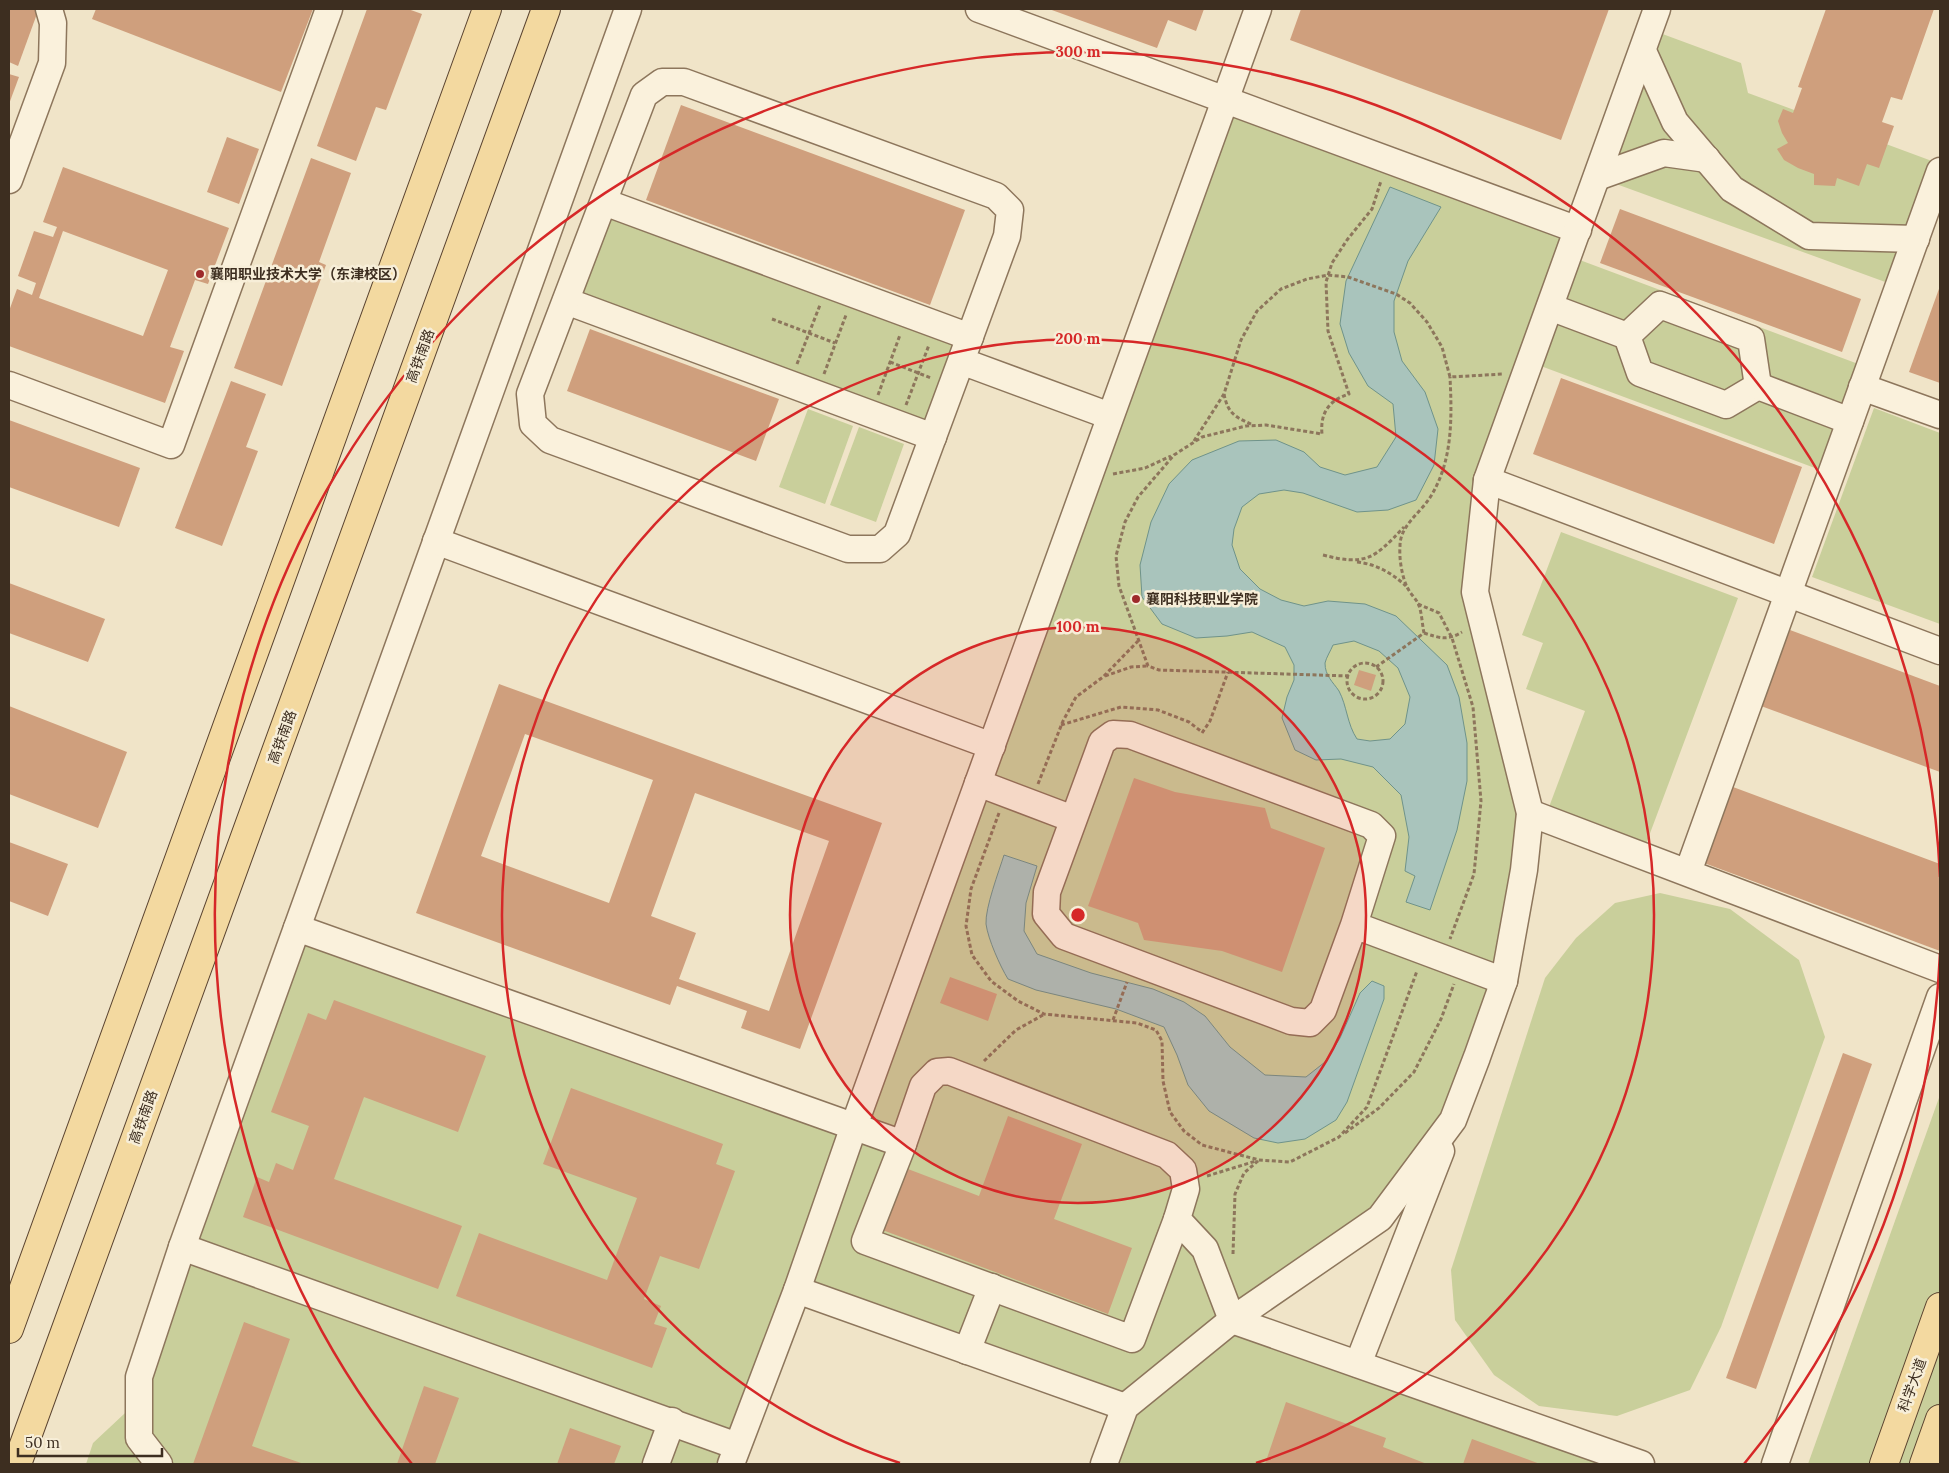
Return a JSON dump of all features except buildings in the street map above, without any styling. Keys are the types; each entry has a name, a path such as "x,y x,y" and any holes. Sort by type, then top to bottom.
{"main road":[{"path":"9,1329 487,9"},
{"name":"高铁南路","path":"17,1464 546,9"},
{"name":"科学大道","path":"1884,1464 1940,1307"},
{"path":"1924,1464 1940,1419"}],"street":[{"path":"9,180 52,63 53,23 49,9"},
{"path":"9,385 171,446 329,9"},
{"path":"159,1464 139,1438 138,1377 182,1247 628,9"},
{"path":"979,9 1225,98 1578,230"},
{"path":"182,1247 672,1421 734,1455 797,1290 854,1126 1258,9"},
{"path":"1358,1364 1453,1120 1504,980 1524,870 1530,813 1475,592 1487,480 1657,9"},
{"path":"1643,52 1675,122 1732,189 1809,236 1916,240"},
{"path":"662,82 684,82 996,196 1010,210 1007,236 897,534 880,549 848,549 550,440 533,424 530,394 566,300 644,95 662,82"},
{"path":"1597,178 1664,153 1707,159"},
{"path":"1688,872 1940,171"},
{"path":"604,202 970,338"},
{"path":"566,300 933,437"},
{"path":"1627,336 1660,305 1751,339 1758,386"},
{"path":"1550,307 1627,336"},
{"path":"1627,336 1640,374 1726,405 1758,386"},
{"path":"961,362 1110,416"},
{"path":"1758,386 1850,422"},
{"path":"1862,387 1940,415"},
{"path":"1487,480 1940,651"},
{"path":"436,541 992,746"},
{"path":"1113,734 1130,734 1371,824 1382,836 1354,926 1323,1010 1310,1023 1291,1021 1064,936 1046,914 1047,892 1074,819 1102,742 1113,734"},
{"path":"978,783 1074,819"},
{"path":"1530,813 1940,969"},
{"path":"1354,926 1504,980"},
{"path":"297,928 903,1144"},
{"path":"1775,1464 1940,996"},
{"path":"949,1071 970,1079 1167,1155 1183,1170 1186,1190 1132,1339 865,1240 903,1144 923,1086 937,1072 949,1071"},
{"path":"1104,1464 1125,1407 1232,1320 1380,1218 1453,1120"},
{"path":"1177,1219 1205,1248 1232,1320"},
{"path":"967,1351 992,1288"},
{"path":"797,1290 1125,1407"},
{"path":"1232,1320 1641,1464"},
{"path":"656,1464 672,1421"}],"path":[{"path":"1090,471 1117,474 1146,468 1174,455 1202,437 1246,426 1266,425 1322,434 1321,423 1324,412 1339,397 1349,394 1328,331 1326,282 1332,263 1337,255 1372,209 1388,159"},
{"path":"1193,443 1224,394 1241,340 1257,311 1281,289 1307,279 1328,276 1348,277 1396,294 1410,303 1427,322 1442,348 1450,378 1450,440 1443,469 1429,498 1387,546 1364,560 1347,561"},
{"path":"790,384 827,284"},
{"path":"817,394 853,294"},
{"path":"872,414 908,314"},
{"path":"772,319 835,343"},
{"path":"899,424 936,325"},
{"path":"890,362 952,386"},
{"path":"1450,378 1526,372"},
{"path":"1224,394 1226,406 1235,417 1254,425"},
{"path":"1148,666 1119,586 1116,556 1124,522 1138,497 1174,455"},
{"path":"1406,525 1399,545 1401,565 1407,586 1418,604 1423,634"},
{"path":"1323,554 1347,561 1370,564 1394,575 1407,586"},
{"path":"1338,1137 1367,1107 1443,958 1474,874 1481,800 1473,708 1452,638 1438,613 1418,604"},
{"path":"1376,667 1423,634 1440,638 1452,638 1482,620"},
{"path":"1030,803 1061,725 1076,697 1103,676 1138,641"},
{"path":"1365,663 1376,667 1383,676 1379,693 1368,699 1356,697 1348,688 1348,676 1351,671 1360,664 1365,663"},
{"path":"1103,676 1131,667 1148,666 1159,670 1348,676"},
{"path":"1193,758 1202,732 1210,721 1228,672"},
{"path":"1006,794 972,889 966,926 972,955 991,981 1018,1001 1044,1014 1137,1023 1156,1030 1162,1040 1163,1081 1170,1112 1184,1132 1202,1145 1259,1160 1290,1162 1338,1137 1379,1108 1414,1072 1440,1019 1443,958"},
{"path":"1113,1020 1128,979"},
{"path":"970,1079 987,1056 1016,1030 1044,1014"},
{"path":"1185,1183 1259,1160"},
{"path":"1232,1263 1236,1194 1244,1173 1259,1160"}],"green space":[{"path":"1649,29 1741,63 1748,93 1940,164 1899,287 1597,177"},
{"path":"1225,98 1578,230 1569,256 1869,368 1831,474 1530,362 1475,592 1530,813 1477,1057 1380,1218 1232,1320 1641,1464 1104,1464 1125,1407 797,1290 731,1464 86,1464 93,1443 139,1400 297,928 854,1125"},
{"path":"604,202 970,337 933,437 566,301"},
{"path":"1874,408 1940,433 1940,624 1812,577"},
{"path":"808,409 853,426 825,504 779,487"},
{"path":"859,427 904,444 876,522 830,505"},
{"path":"1561,532 1738,598 1646,844 1549,807 1585,711 1526,689 1543,643 1522,635"},
{"path":"1660,893 1730,909 1799,960 1825,1037 1721,1327 1690,1390 1617,1416 1539,1406 1494,1375 1455,1320 1451,1270 1545,978 1576,938 1615,903"},
{"path":"1940,1095 1940,1464 1808,1464"}],"water":[{"path":"1390,187 1441,207 1408,261 1394,301 1394,332 1402,361 1425,392 1438,429 1434,465 1416,500 1388,510 1357,512 1303,493 1284,490 1259,494 1242,507 1234,529 1232,545 1240,569 1260,589 1281,600 1304,606 1328,601 1365,604 1396,616 1447,665 1459,697 1467,743 1467,781 1457,830 1430,910 1406,902 1415,876 1405,871 1409,837 1401,795 1373,767 1341,759 1316,760 1295,750 1282,718 1287,697 1294,680 1294,665 1285,647 1252,632 1196,638 1162,624 1142,597 1140,565 1151,522 1169,484 1192,460 1239,441 1276,440 1304,452 1320,467 1345,475 1377,467 1396,437 1393,404 1368,386 1349,353 1340,324 1346,281","holes":["1354,641 1379,651 1398,668 1410,697 1405,724 1390,739 1370,741 1357,739 1351,727 1342,697 1328,675 1325,663 1333,645"]},
{"path":"1004,855 1037,866 1026,903 1024,931 1037,954 1091,973 1153,989 1184,1002 1205,1016 1230,1047 1265,1075 1306,1077 1325,1062 1340,1038 1360,993 1372,981 1384,986 1384,999 1347,1102 1336,1120 1305,1139 1278,1143 1254,1138 1209,1111 1188,1085 1164,1027 1116,1009 1036,990 1008,979 989,937 986,924 990,899"}],"place":[{"name":"襄阳职业技术大学（东津校区）","path":"200,274"},
{"name":"襄阳科技职业学院","path":"1136,599"}]}
